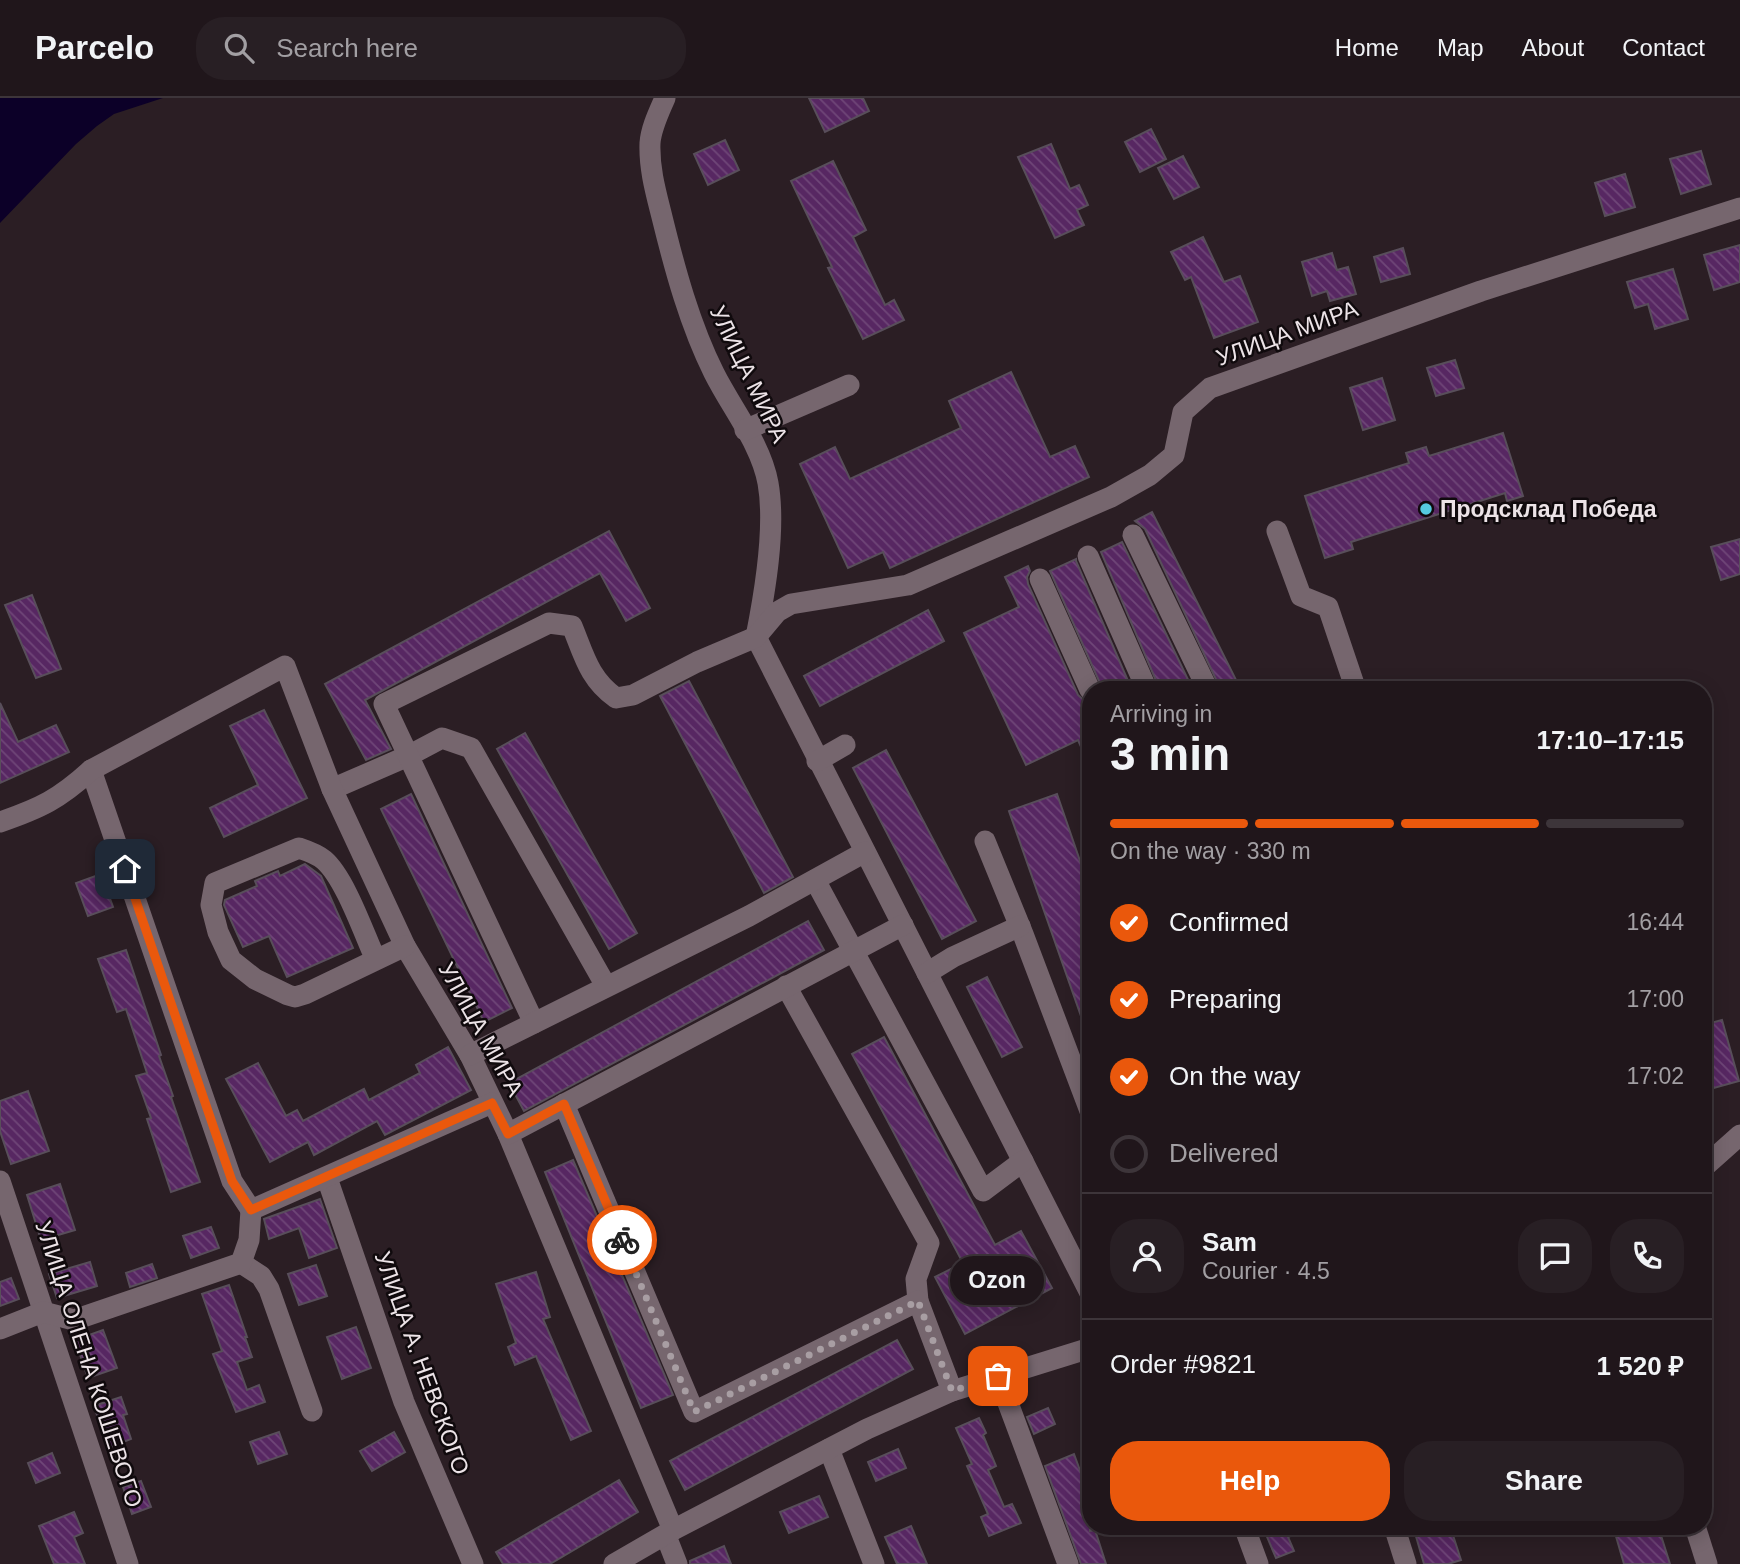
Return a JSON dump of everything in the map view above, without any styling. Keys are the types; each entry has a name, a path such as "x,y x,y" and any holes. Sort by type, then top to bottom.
{"street":[{"name":"УЛИЦА МИРА","path":"665,98 650,141 652,175 668,243 694,327 714,372 762,460 768,484 770,517 763,598 756,637"},
{"name":"УЛИЦА МИРА","path":"756,637 777,612 791,604 908,585 1111,497 1150,475 1174,455 1183,412 1209,388 1481,291 1740,208"},
{"path":"745,430 849,385"},
{"path":"1277,531 1301,596 1328,607 1353,681"},
{"path":"1133,534 1204,681"},
{"path":"1088,556 1143,681"},
{"path":"1040,579 1086,681"},
{"path":"534,1023 384,704 549,623 572,626 595,680 616,698 633,695 697,662 756,637 1082,1277"},
{"name":"УЛИЦА МИРА","path":"91,770 285,666 332,789 405,946 470,1055 508,1134 669,1533 677,1564"},
{"path":"332,789 442,738 471,748 606,986"},
{"path":"817,761 845,745"},
{"path":"0,822 37,809 66,792 91,770 232,1181 251,1210 249,1240 241,1263"},
{"path":"985,841 1082,1090"},
{"path":"376,960 344,889 326,861 313,853 299,848 215,883 211,905 218,932 231,960 255,979 288,995 295,997 305,994 376,960 405,946"},
{"path":"470,1055 749,916 865,852"},
{"path":"815,880 983,1191 1023,1161"},
{"path":"508,1134 902,925"},
{"path":"927,973 953,957 1020,926"},
{"path":"786,986 929,1243 916,1279 918,1301 952,1391"},
{"path":"251,1210 492,1103"},
{"path":"564,1104 694,1412 918,1301"},
{"path":"1712,1162 1736,1147"},
{"name":"УЛИЦА А. НЕВСКОГО","path":"327,1178 404,1402 473,1564"},
{"name":"УЛИЦА ОЛЕНА КОШЕВОГО","path":"0,1181 128,1564"},
{"path":"0,1329 43,1312 74,1320 241,1263"},
{"path":"241,1263 261,1276 269,1289 312,1411"},
{"path":"614,1564 829,1449 952,1391 1082,1350"},
{"path":"998,1376 1068,1564"},
{"path":"829,1449 874,1564"},
{"path":"1247,1535 1258,1564"},
{"path":"1397,1535 1406,1564"},
{"path":"1698,1535 1707,1564"}],"shaded area":[{"path":"0,98 163,98 114,114 97,126 76,144 0,223"}],"building":[{"path":"809,98 863,98 869,111 825,132"},
{"path":"1151,129 1166,159 1140,172 1125,142"},
{"path":"725,140 739,170 708,185 694,154"},
{"path":"1051,144 1070,189 1079,185 1088,205 1077,210 1084,225 1055,238 1018,157"},
{"path":"1701,151 1711,184 1681,194 1670,159"},
{"path":"1183,156 1199,187 1174,199 1158,168"},
{"path":"833,161 866,230 853,237 885,305 894,300 904,320 863,339 828,268 832,267 791,181"},
{"path":"1625,174 1635,207 1605,216 1595,183"},
{"path":"1203,237 1224,282 1240,276 1258,322 1214,338 1191,277 1185,280 1171,252"},
{"path":"1740,245 1740,282 1714,290 1704,255"},
{"path":"1403,248 1410,274 1381,282 1374,257"},
{"path":"1332,253 1337,270 1348,267 1356,294 1330,301 1327,291 1312,296 1302,262"},
{"path":"1673,269 1688,319 1655,329 1648,304 1635,308 1627,282"},
{"path":"1455,360 1464,388 1436,396 1427,368"},
{"path":"1011,372 1050,457 1075,446 1089,477 890,568 883,552 848,568 800,464 835,447 850,479 961,428 949,401"},
{"path":"1382,378 1395,420 1363,430 1350,388"},
{"path":"1503,433 1523,496 1507,501 1505,493 1351,542 1353,549 1325,558 1305,496 1409,463 1406,453 1426,447 1429,456"},
{"path":"1152,512 1236,681 1217,681 1145,529 1135,521"},
{"path":"609,531 650,608 626,621 600,573 365,700 391,749 366,760 325,684"},
{"path":"1740,539 1740,574 1721,580 1711,547"},
{"path":"1122,542 1189,681 1156,681 1101,552"},
{"path":"1076,559 1128,681 1099,681 1050,571"},
{"path":"1028,566 1028,584 1082,699 1082,749 1078,740 1026,765 964,633 1019,607 1005,577"},
{"path":"32,595 61,669 36,678 5,605"},
{"path":"928,610 944,641 820,706 804,676"},
{"path":"689,681 793,877 764,893 660,696"},
{"path":"0,703 18,742 56,725 69,752 0,783"},
{"path":"264,710 307,798 224,837 210,808 258,785 230,726"},
{"path":"525,733 637,933 609,949 497,749"},
{"path":"886,750 976,921 942,939 853,768"},
{"path":"411,794 512,1008 484,1022 381,809"},
{"path":"1057,794 1082,867 1082,1019 1009,811"},
{"path":"305,864 321,876 353,948 287,977 269,936 243,947 224,905 225,900 257,886 255,881 278,871 280,876"},
{"path":"101,874 113,907 88,916 76,883"},
{"path":"808,921 824,950 524,1111 509,1083"},
{"path":"126,950 200,1182 171,1192 147,1119 151,1118 136,1076 147,1073 126,1009 117,1012 98,959"},
{"path":"987,977 1022,1047 1002,1057 967,987"},
{"path":"1722,1020 1739,1081 1712,1088 1712,1023"},
{"path":"884,1037 995,1245 1021,1231 1052,1288 965,1334 935,1277 963,1263 852,1054"},
{"path":"448,1047 471,1090 385,1135 377,1121 314,1155 308,1142 270,1162 226,1079 258,1063 286,1116 297,1110 303,1121 364,1089 369,1100 420,1073 416,1065"},
{"path":"28,1091 49,1151 11,1164 0,1131 0,1101"},
{"path":"573,1160 673,1395 641,1408 545,1172"},
{"path":"60,1184 75,1230 41,1240 27,1195"},
{"path":"320,1199 337,1248 309,1258 299,1228 269,1239 264,1219"},
{"path":"211,1227 219,1248 191,1258 183,1236"},
{"path":"90,1262 97,1286 57,1298 49,1274"},
{"path":"152,1264 157,1278 130,1287 126,1273"},
{"path":"316,1265 327,1296 299,1305 288,1274"},
{"path":"536,1272 550,1317 543,1319 591,1431 571,1440 536,1356 515,1365 508,1347 516,1343 496,1284"},
{"path":"11,1278 19,1299 0,1306 0,1282"},
{"path":"229,1285 252,1357 237,1362 247,1390 259,1385 265,1402 236,1412 213,1354 222,1351 202,1294"},
{"path":"356,1327 371,1368 342,1379 327,1337"},
{"path":"103,1330 117,1368 88,1378 75,1340"},
{"path":"897,1340 913,1369 685,1490 670,1461"},
{"path":"121,1397 127,1414 123,1415 131,1439 108,1448 94,1406"},
{"path":"1048,1408 1055,1424 1034,1434 1027,1417"},
{"path":"979,1418 996,1466 988,1470 1004,1507 1012,1504 1021,1523 989,1536 981,1517 988,1514 967,1466 972,1464 956,1428"},
{"path":"279,1432 287,1454 258,1464 250,1442"},
{"path":"394,1432 405,1452 372,1471 360,1451"},
{"path":"898,1449 906,1468 876,1481 868,1462"},
{"path":"52,1453 60,1473 36,1483 28,1463"},
{"path":"1074,1454 1082,1476 1082,1535 1097,1535 1106,1564 1081,1564 1045,1466"},
{"path":"619,1480 638,1512 550,1564 503,1564 496,1552"},
{"path":"141,1481 151,1507 132,1514 123,1487"},
{"path":"819,1496 828,1517 789,1533 780,1512"},
{"path":"74,1512 83,1533 74,1537 85,1564 54,1564 39,1526"},
{"path":"911,1526 927,1564 897,1564 885,1537"},
{"path":"1266,1535 1293,1535 1288,1537 1294,1551 1276,1558"},
{"path":"1416,1535 1453,1535 1461,1560 1448,1564 1424,1564"},
{"path":"1616,1535 1661,1535 1670,1564 1624,1564"},
{"path":"724,1546 731,1564 690,1564 690,1561"}],"way so far":[{"path":"622,1240 694,1412 918,1301 952,1391 998,1376"}],"place":[{"name":"Продсклад Победа","path":"1426,509"},
{"name":"Ozon","path":"998,1376"}],"route":[{"path":"125,869 232,1181 251,1210 492,1103 508,1134 564,1104 622,1240"}]}
